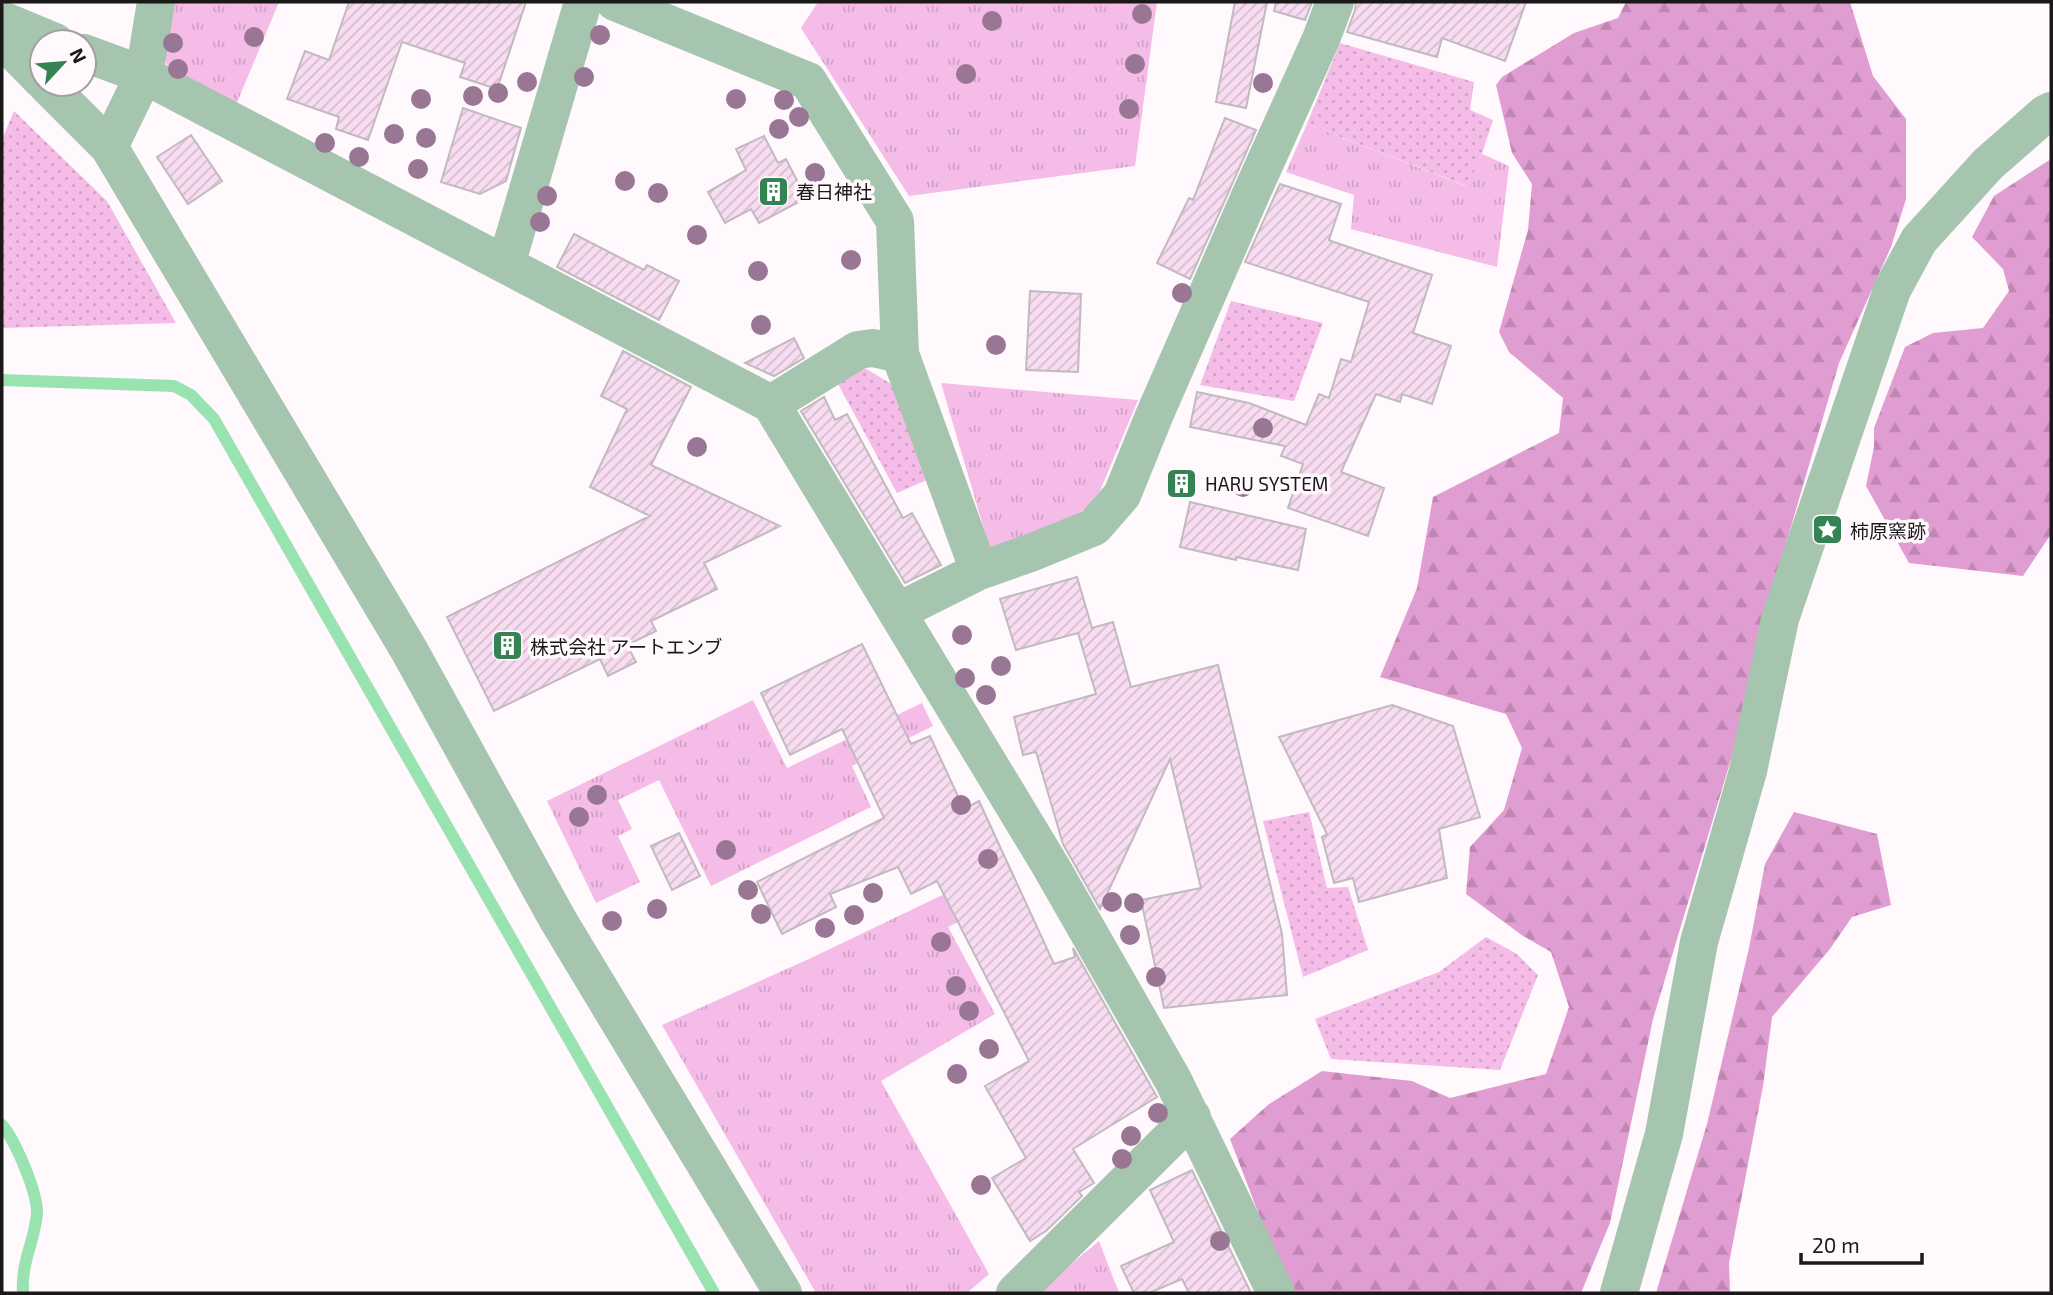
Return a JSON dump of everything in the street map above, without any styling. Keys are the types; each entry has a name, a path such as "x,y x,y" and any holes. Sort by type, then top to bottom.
{"street":[{"path":"109,147 144,75 156,2"},
{"path":"506,265 583,2"},
{"path":"615,2 808,81 895,221 900,354 979,571"},
{"path":"897,612 979,571 1094,527 1122,495 1335,2"},
{"path":"2,20 28,31"},
{"path":"2,39 28,66"},
{"path":"98,57 144,75 771,404 1050,865 1173,1080 1276,1293"},
{"path":"60,98 109,147 409,650 558,920 783,1293"},
{"path":"1619,1293 1664,1134 1699,942 1748,771 1780,618 1892,290 1919,240 1988,164 2051,111"},
{"path":"771,404 858,350 873,348 900,354"},
{"path":"1015,1293 1192,1117"}],"green space":[{"path":"171,2 279,2 236,105 171,72 162,56"},
{"path":"818,2 1157,2 1135,166 909,196 801,28"},
{"path":"1626,2 1850,2 1873,76 1906,119 1906,199 1891,247 1839,363 1785,547 1744,716 1653,1019 1610,1223 1581,1293 1289,1293 1230,1139 1269,1104 1322,1071 1412,1081 1450,1098 1546,1074 1569,1007 1551,952 1523,936 1466,894 1470,847 1504,810 1522,748 1506,714 1380,677 1417,588 1433,497 1559,433 1563,398 1509,352 1499,332 1528,230 1532,184 1512,153 1496,85 1502,77 1574,33 1618,18"},
{"path":"1340,43 1474,82 1470,110 1493,120 1482,154 1467,186 1307,124"},
{"path":"14,111 107,201 176,323 2,328 2,140"},
{"path":"1307,124 1466,186 1482,154 1509,166 1497,267 1351,229 1354,195 1286,172"},
{"path":"2051,159 2051,534 2023,576 1909,563 1866,486 1874,447 1874,428 1905,347 1933,333 1983,328 2009,291 2003,269 1972,237 1994,196"},
{"path":"1231,301 1323,323 1294,401 1200,385"},
{"path":"863,367 893,385 927,480 897,493 837,382"},
{"path":"941,383 1138,400 1100,491 1085,509 1064,522 991,553"},
{"path":"753,700 787,768 922,703 933,726 852,766 871,807 711,886 659,780 618,800 632,829 618,836 640,882 596,903 547,801"},
{"path":"1309,812 1327,888 1348,887 1368,950 1303,977 1263,821"},
{"path":"1794,812 1877,834 1891,905 1852,917 1830,949 1772,1017 1763,1086 1729,1263 1730,1293 1656,1293 1707,1124 1749,948 1765,864"},
{"path":"980,877 993,905 948,927 995,1014 881,1081 989,1274 967,1293 816,1293 662,1025 811,958"},
{"path":"1486,937 1517,954 1538,975 1500,1070 1331,1059 1315,1019 1439,972"},
{"path":"1099,1241 1119,1293 1036,1293"}],"building":[{"path":"349,2 526,2 497,89 460,77 465,63 402,42 368,140 336,129 339,117 287,99 305,51 329,60"},
{"path":"1235,2 1267,2 1246,108 1216,102"},
{"path":"1276,2 1312,2 1305,20 1274,11"},
{"path":"1356,2 1526,2 1505,61 1442,38 1437,57 1347,32"},
{"path":"463,108 521,128 506,181 480,194 441,182"},
{"path":"1225,118 1256,130 1190,279 1157,263 1189,198 1193,200"},
{"path":"191,135 222,181 188,204 157,157"},
{"path":"764,136 778,163 786,159 806,198 759,223 751,209 725,223 708,192 746,170 736,149"},
{"path":"1280,184 1341,204 1329,240 1432,275 1413,333 1451,346 1432,404 1402,394 1400,402 1376,394 1341,472 1384,488 1368,536 1288,508 1303,464 1281,456 1285,446 1190,427 1197,392 1249,403 1306,425 1319,394 1329,398 1341,359 1351,362 1369,302 1245,262"},
{"path":"574,234 644,270 647,265 679,281 659,320 557,267"},
{"path":"1030,291 1081,294 1078,372 1026,370"},
{"path":"794,338 804,358 774,376 745,363"},
{"path":"623,351 691,387 651,465 780,526 704,563 717,589 651,621 656,631 627,645 636,662 608,676 600,659 494,711 447,617 650,516 590,487 627,409 601,396"},
{"path":"824,397 835,420 847,414 903,518 912,513 941,565 905,583 801,411"},
{"path":"1190,502 1306,529 1298,570 1180,547"},
{"path":"1077,577 1092,628 1113,622 1131,687 1218,665 1282,934 1287,995 1164,1008 1141,900 1201,888 1170,759 1100,909 1063,844 1036,752 1023,755 1014,717 1096,694 1078,633 1016,650 1000,599"},
{"path":"862,644 911,744 930,736 964,809 979,801 1054,964 1075,957 1073,948 1157,1097 1073,1149 1094,1183 1079,1192 1082,1196 1046,1231 1030,1241 992,1178 1026,1158 985,1086 1029,1061 937,881 911,894 898,867 830,894 836,907 782,934 757,882 884,818 842,729 790,755 761,693"},
{"path":"1392,705 1453,726 1480,817 1439,829 1447,878 1359,902 1353,878 1334,883 1322,837 1327,834 1279,737"},
{"path":"679,833 700,876 672,890 651,846"},
{"path":"1192,1170 1251,1293 1189,1293 1182,1279 1149,1293 1134,1293 1121,1266 1174,1242 1150,1190"}],"waterway":[{"path":"2,380 174,386 191,395 214,419 714,1293"},
{"path":"2,1125 25,1167 36,1205 37,1214 24,1272 23,1293"}],"place":[{"name":"春日神社","path":"773,191"},
{"name":"HARU SYSTEM","path":"1182,483"},
{"name":"柿原窯跡","path":"1827,530"},
{"name":"株式会社 アートエンブ","path":"507,646"}]}
